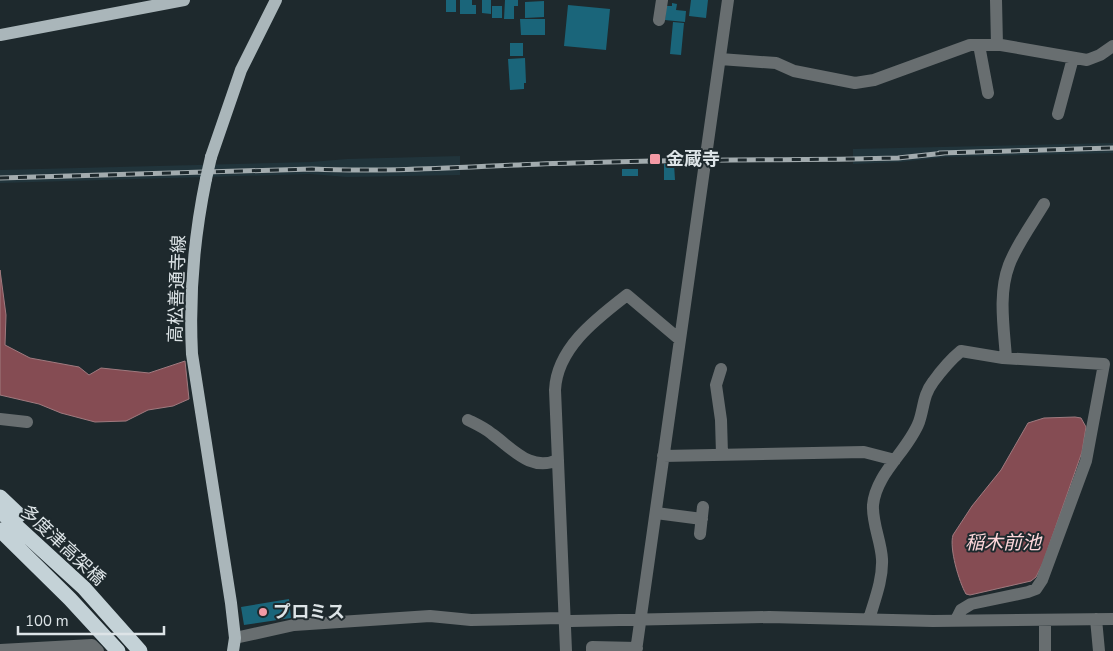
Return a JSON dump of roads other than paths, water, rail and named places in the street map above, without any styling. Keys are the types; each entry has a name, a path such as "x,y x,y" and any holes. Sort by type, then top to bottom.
{"highway":[{"path":"0,497 96,592 128,637"},
{"name":"多度津高架橋","path":"0,511 84,588 140,651"},
{"name":"多度津高架橋","path":"0,530 70,599 118,651"},
{"path":"0,544 114,651"}],"main road":[{"path":"0,35 184,0"},
{"path":"241,70 245,53 267,5 265,0"},
{"name":"高松善通寺線","path":"234,651 235,638 192,354 190,314 193,265 198,217 211,157 241,70 276,0"}],"street":[{"path":"659,20 662,0"},
{"path":"592,651 592,648 637,649 679,339 708,155 728,0"},
{"path":"996,0 997,45"},
{"path":"720,59 776,63 794,71 855,83 874,80 970,45 997,45 1087,60 1100,55 1113,46"},
{"path":"979,45 988,93"},
{"path":"1058,114 1073,58"},
{"path":"1006,358 1003,310 1005,278 1013,256 1044,204"},
{"path":"566,651 556,379 561,363 592,322 627,295 679,339"},
{"path":"870,618 880,578 882,559 873,506 876,492 883,477 919,422 922,404 932,383 954,356 961,351 1006,358 1104,364 1086,461 1042,580 1036,589 1028,592 971,604 961,610 956,620"},
{"path":"721,370 716,385 721,420 722,454"},
{"path":"0,419 27,422"},
{"path":"468,420 491,433 506,446 532,463 550,463 558,460"},
{"path":"664,456 864,452 895,460"},
{"path":"656,513 703,513 700,534"},
{"path":"235,638 294,625 430,616 471,620 564,619 571,621 769,617 956,620 1113,619"},
{"path":"1096,619 1099,651"},
{"path":"1045,620 1045,651"},
{"path":"0,650 92,644 98,651"}],"water":[{"path":"0,270 6,315 5,345 30,358 79,367 89,375 101,368 149,373 185,361 189,399 173,406 148,410 126,421 95,422 61,413 39,404 0,395"},
{"name":"稲木前池","path":"1044,418 1081,418 1086,427 1082,452 1043,563 1036,577 1031,581 970,595 966,594 955,565 952,548 953,535 972,506 1001,470 1028,423"}],"railway":[{"path":"939,153 1113,148"},
{"path":"0,178 312,169 410,169 608,162 898,158 945,153"}],"place":[{"name":"金蔵寺","path":"655,159"},
{"name":"プロミス","path":"263,612"}]}
